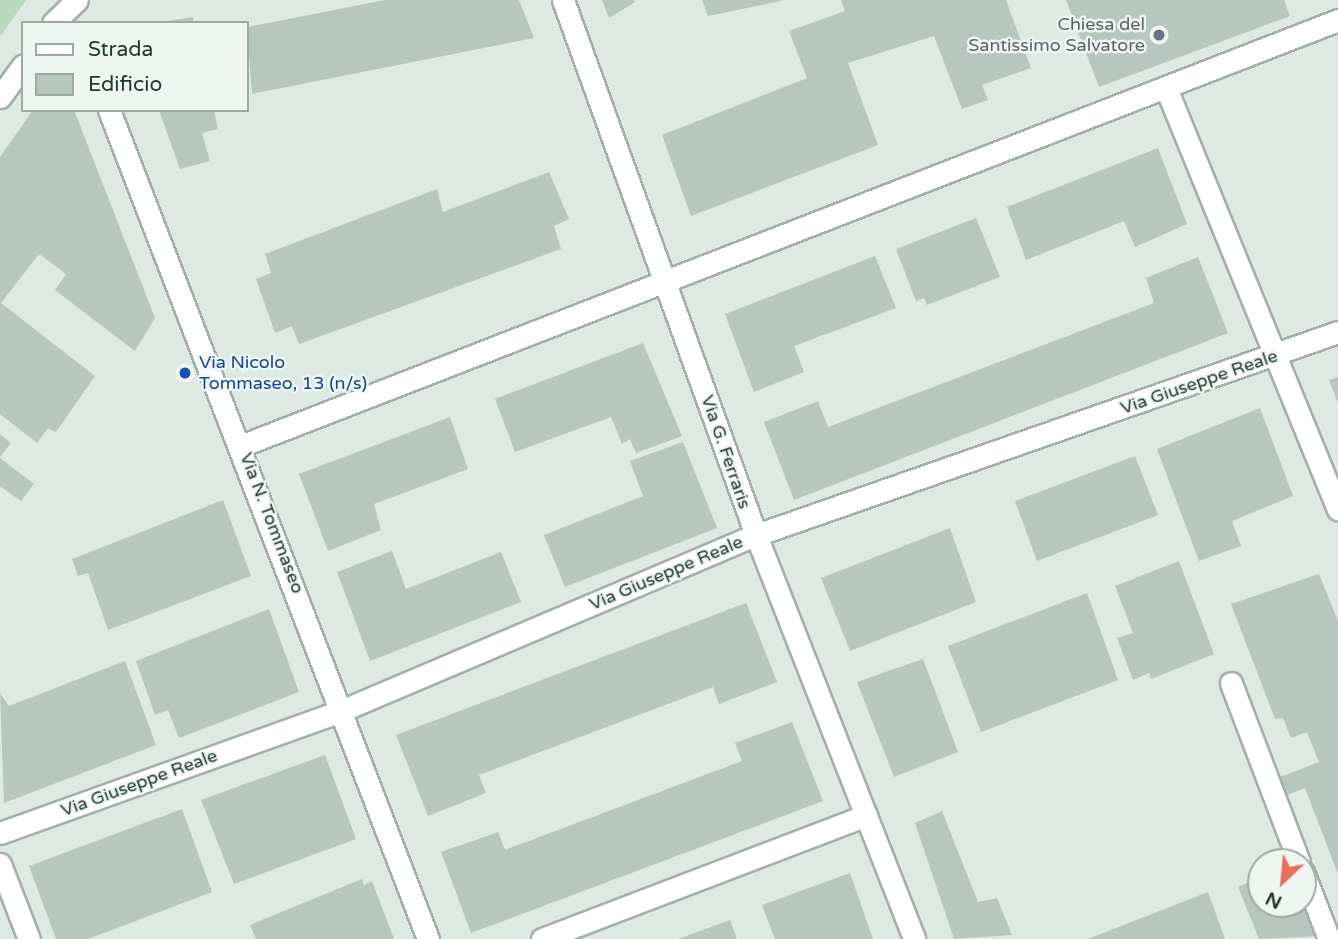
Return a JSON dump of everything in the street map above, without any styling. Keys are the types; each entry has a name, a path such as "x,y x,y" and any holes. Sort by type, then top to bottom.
{"street":[{"name":"Via G. Ferraris","path":"563,0 756,535 914,939"},
{"path":"56,21 73,9"},
{"path":"243,445 1338,20"},
{"path":"0,97 21,68"},
{"path":"1166,88 1338,509"},
{"name":"Via N. Tommaseo","path":"110,112 243,445 428,939"},
{"name":"Via Giuseppe Reale","path":"0,833 344,710 756,535 1338,332"},
{"path":"1231,683 1294,848"},
{"path":"542,939 866,815"},
{"path":"0,864 29,939"},
{"path":"1317,908 1329,939"}],"green space":[{"path":"0,0 26,0 0,37"}],"building":[{"path":"385,0 519,0 534,38 252,94 248,27"},
{"path":"602,0 634,0 635,2 609,18"},
{"path":"702,0 781,0 781,1 708,16"},
{"path":"841,0 1006,0 1031,68 982,85 988,100 962,109 934,36 848,63 878,145 691,216 662,135 807,78 789,31 845,11"},
{"name":"Chiesa del Santissimo Salvatore","path":"1066,0 1284,0 1290,16 1099,87"},
{"path":"193,17 194,21 168,21"},
{"path":"32,112 75,112 155,318 135,351 55,290 66,274 39,254 1,303 95,376 56,432 48,428 37,443 0,414 0,157"},
{"path":"160,112 214,112 218,129 202,133 210,161 180,169"},
{"path":"1158,148 1187,224 1135,247 1124,221 1026,260 1007,207"},
{"path":"549,172 569,219 554,226 561,249 299,344 292,326 275,333 256,279 271,273 265,254 437,189 443,212"},
{"path":"976,218 1000,277 927,305 924,298 916,301 896,249"},
{"path":"875,256 896,308 794,346 804,372 754,392 725,314"},
{"path":"1198,257 1228,333 794,500 764,422 818,401 828,427 1154,303 1146,278"},
{"path":"643,343 682,436 636,453 630,439 622,444 611,417 515,452 495,399"},
{"path":"1338,377 1338,403 1329,380"},
{"path":"1260,408 1293,496 1232,521 1241,546 1199,561 1157,449"},
{"path":"450,417 468,469 374,504 381,530 328,551 299,474"},
{"path":"0,434 11,443 0,457"},
{"path":"683,442 717,528 565,587 544,535 643,496 630,461"},
{"path":"1135,456 1158,515 1037,561 1015,501"},
{"path":"0,458 34,484 21,501 0,486"},
{"path":"223,500 251,576 108,630 88,573 78,576 72,559"},
{"path":"950,528 976,602 850,651 821,578"},
{"path":"392,551 406,589 501,552 521,602 370,661 337,572"},
{"path":"1179,561 1214,654 1151,679 1149,673 1133,680 1117,638 1133,633 1115,586"},
{"path":"1319,574 1338,621 1338,874 1305,788 1287,795 1280,777 1319,762 1307,732 1291,738 1283,718 1275,719 1231,604"},
{"path":"1087,593 1118,680 981,732 948,646"},
{"path":"746,603 777,682 719,704 713,687 479,775 486,793 428,816 396,735"},
{"path":"269,609 299,692 179,738 168,710 155,715 136,661"},
{"path":"923,659 958,752 894,777 857,682"},
{"path":"125,661 156,745 4,803 0,693 9,706"},
{"path":"792,722 823,801 471,933 441,852 498,832 505,850 742,761 735,743"},
{"path":"325,755 356,839 234,884 201,800"},
{"path":"182,809 212,892 88,939 56,939 29,866"},
{"path":"942,811 978,902 997,898 1012,935 954,939 915,823"},
{"path":"850,873 873,939 775,939 762,905"},
{"path":"362,879 364,885 372,881 394,939 256,939 250,925"},
{"path":"1247,883 1247,909 1238,887"},
{"path":"1208,892 1225,939 1088,939"},
{"path":"1251,918 1311,918 1318,936 1259,939"},
{"path":"730,920 737,939 678,939"}],"place":[{"name":"Chiesa del Santissimo Salvatore","path":"1159,35"},
{"name":"Via Nicolo Tommaseo, 13 (n/s)","path":"185,373"}]}
